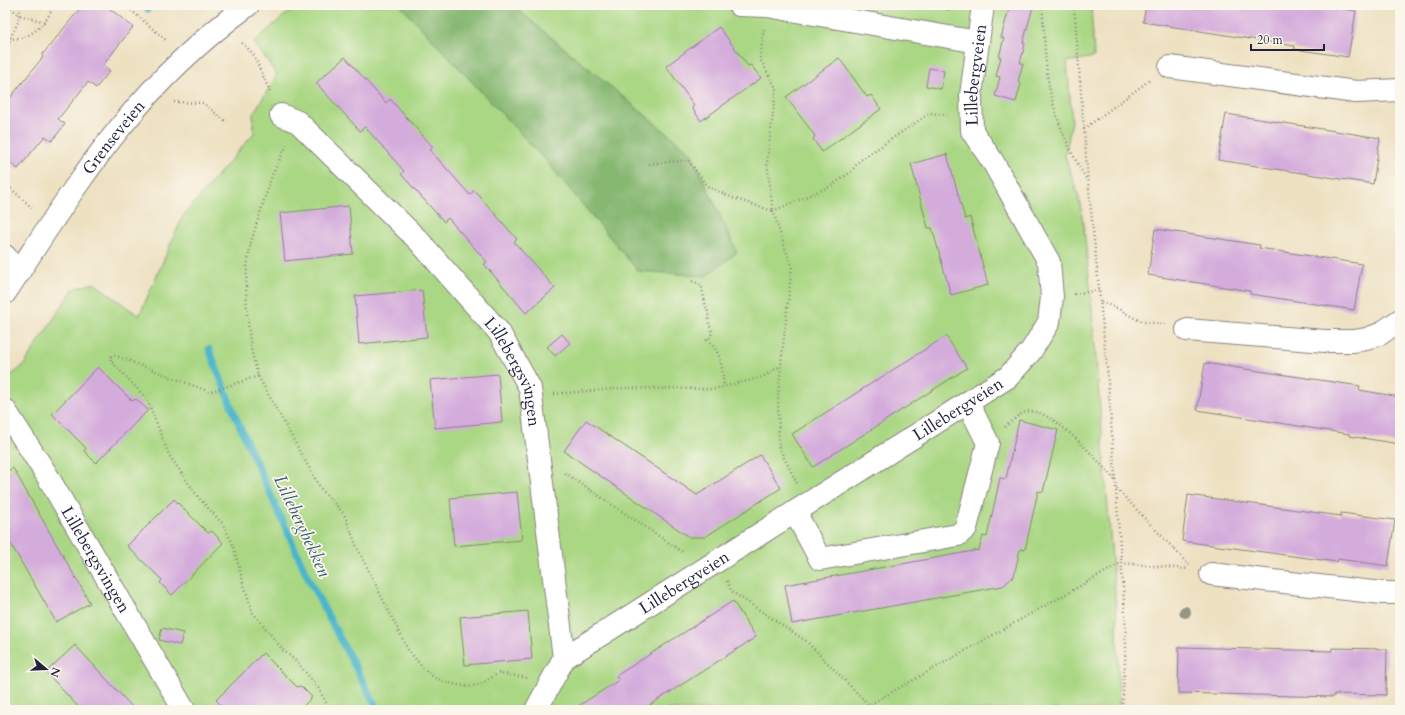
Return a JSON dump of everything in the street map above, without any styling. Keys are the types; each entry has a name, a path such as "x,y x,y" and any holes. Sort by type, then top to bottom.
{"street":[{"name":"Grenseveien","path":"5,293 79,182 123,123 185,56 225,22 248,5"},
{"path":"739,5 767,6 978,42"},
{"name":"Lillebergveien","path":"564,658 1008,377 1031,351 1049,322 1052,297 1049,262 993,162 972,131 971,96 983,5"},
{"path":"1170,67 1356,92 1400,90"},
{"name":"Lillebergsvingen","path":"289,119 419,241 499,332 530,388 564,658"},
{"path":"5,256 19,273"},
{"path":"1187,330 1325,341 1354,341 1380,334 1400,320"},
{"path":"802,508 820,559 958,535 966,528 988,443 968,403"},
{"name":"Lillebergsvingen","path":"5,410 45,472 184,710"},
{"path":"1211,574 1382,593 1400,593"},
{"path":"536,710 564,658"}],"path":[{"path":"8,5 19,15 45,22"},
{"path":"5,58 10,40 18,22 21,5"},
{"path":"5,38 10,40 24,37 39,29 50,16 54,5"},
{"path":"124,5 167,41"},
{"path":"1042,5 1047,69 1052,99 1072,153 1088,181"},
{"path":"1074,5 1088,181 1107,368 1125,613 1126,645 1122,710"},
{"path":"767,6 760,59 776,88 767,163 773,211 792,266 778,397 779,448 792,475 802,508"},
{"path":"242,43 253,54 289,119 251,242 247,266 247,314 251,349 258,376 321,489 344,514 357,547 408,650 424,668 435,678 449,683 469,687 480,684 500,673 551,682"},
{"path":"1084,129 1170,67"},
{"path":"173,102 186,101 203,103 225,121"},
{"path":"649,164 688,160 707,186 733,198 773,211 831,186 852,171 859,161 930,113 972,118"},
{"path":"5,183 32,208"},
{"path":"692,281 699,284 702,288 704,303 708,312 709,324 712,331 711,337 707,340 713,344 720,356 724,386"},
{"path":"1101,302 1117,308 1144,322 1168,324 1187,330"},
{"path":"258,376 210,392 114,355 110,357 111,361 147,398 168,455 198,498 223,524 233,545 253,613 283,650 298,663 319,689 330,710"},
{"path":"531,396 625,388 714,389 763,377 781,365"},
{"path":"986,439 1026,412 1036,412 1048,416 1058,423 1086,448 1115,480"},
{"path":"538,455 712,564 731,591 806,641 874,710"},
{"path":"860,710 1121,563 1194,570 1116,489"}],"green space":[{"path":"302,5 1091,5 1094,57 1067,62 1072,121 1065,156 1079,198 1084,228 1091,297 1117,620 1119,710 5,710 5,380 23,366 73,289 94,283 139,316 183,216 254,133 253,114 277,75 254,42 284,16"},
{"path":"400,5 512,5 691,153 737,252 706,276 638,271 548,163"}],"building":[{"path":"83,5 105,5 133,27 103,65 110,71 96,88 88,82 58,119 65,124 52,141 45,136 18,169 5,159 5,104 43,57 42,55"},
{"path":"924,5 951,5 950,10"},
{"path":"1010,5 1027,5 1033,7 1023,43 1025,44 1020,63 1023,63 1018,82 1021,83 1016,102 995,96 1000,77 996,76 1004,38 1001,38"},
{"path":"1146,5 1318,5 1356,11 1348,57 1294,49 1295,46 1143,22"},
{"path":"719,27 748,66 751,65 761,78 701,121 692,108 694,105 666,66"},
{"path":"345,57 386,103 390,99 433,147 430,150 470,195 474,190 517,239 514,242 555,288 526,313 484,264 487,262 448,218 444,222 401,174 404,171 365,127 360,131 316,83"},
{"path":"839,58 867,97 871,95 881,109 822,152 813,139 815,136 786,97"},
{"path":"929,68 944,71 941,89 926,86"},
{"path":"1226,114 1380,138 1373,184 1218,160"},
{"path":"947,154 965,219 970,217 988,285 951,295 932,228 928,228 911,164"},
{"path":"349,206 353,254 285,261 280,213"},
{"path":"1155,229 1260,245 1259,248 1362,264 1354,310 1250,294 1250,291 1148,275"},
{"path":"422,290 427,337 359,344 355,296"},
{"path":"562,334 570,343 555,356 547,347"},
{"path":"946,336 967,368 813,467 792,434"},
{"path":"1205,363 1360,386 1359,390 1400,397 1400,444 1349,436 1349,434 1197,410"},
{"path":"98,367 132,401 136,399 148,410 96,463 84,451 86,448 52,414"},
{"path":"498,374 502,422 435,428 430,380"},
{"path":"586,420 697,495 760,455 781,488 705,537 689,537 564,451"},
{"path":"1019,420 1058,430 1043,492 1038,491 1025,550 1020,549 1014,576 1003,586 792,624 785,585 979,550 983,536 987,537 1000,478 1006,479"},
{"path":"13,468 90,603 56,622 5,534 5,472"},
{"path":"517,492 522,540 454,546 450,498"},
{"path":"1188,495 1341,516 1341,513 1395,520 1388,566 1338,559 1337,562 1182,541"},
{"path":"174,499 208,533 212,531 223,543 172,595 160,583 162,580 127,546"},
{"path":"733,601 756,637 642,710 572,710 619,680 616,676"},
{"path":"528,611 532,659 465,665 460,617"},
{"path":"162,628 183,633 180,645 159,640"},
{"path":"75,645 135,710 81,710 46,672"},
{"path":"1179,647 1332,651 1332,648 1387,649 1386,695 1334,694 1334,697 1178,693"},
{"path":"263,653 297,687 301,686 312,697 300,710 226,710 216,700"}],"waterway":[{"name":"Lillebergbekken","path":"144,5 148,9"},
{"name":"Lillebergbekken","path":"209,349 237,420 310,582 378,710"}]}
